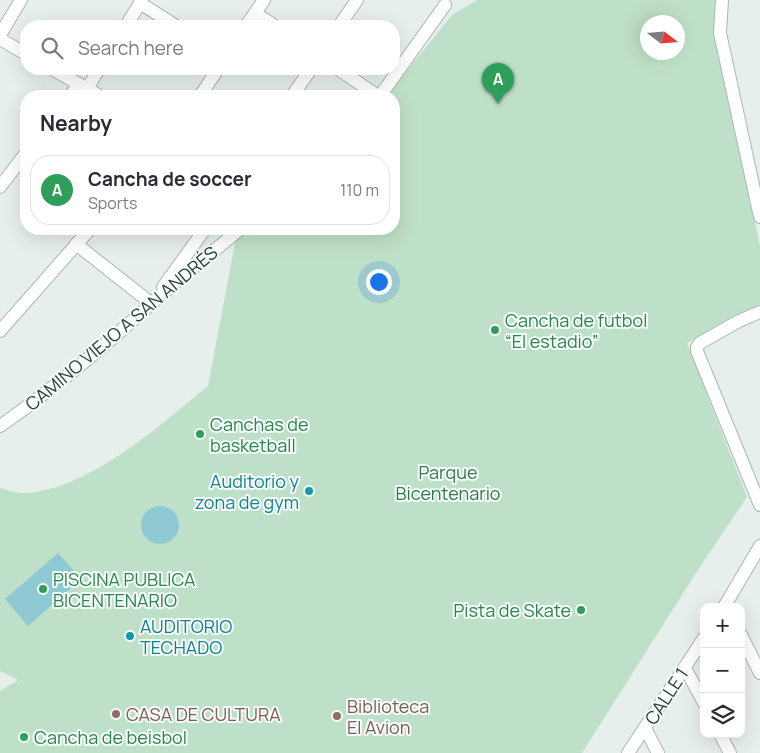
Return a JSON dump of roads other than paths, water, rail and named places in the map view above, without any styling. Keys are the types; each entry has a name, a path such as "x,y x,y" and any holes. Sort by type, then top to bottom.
{"street":[{"path":"0,35 21,0"},
{"path":"250,20 264,0"},
{"path":"343,20 356,0"},
{"path":"722,0 720,33 760,217"},
{"path":"130,20 141,2 167,20"},
{"path":"400,67 445,5"},
{"path":"255,13 266,20"},
{"path":"0,39 20,51"},
{"path":"63,75 90,90"},
{"path":"78,90 94,75"},
{"path":"204,90 214,75"},
{"path":"296,90 307,75"},
{"path":"347,75 370,90"},
{"path":"383,90 394,75"},
{"path":"0,187 20,161"},
{"path":"0,331 84,235"},
{"path":"76,244 152,304 201,235"},
{"name":"CAMINO VIEJO A SAN ANDRÉS","path":"0,426 70,373 130,324 233,235"},
{"path":"760,312 739,321 708,339 698,345 697,349 760,504"},
{"path":"727,603 760,546"},
{"name":"CALLE 1","path":"628,753 700,644"},
{"path":"745,644 760,673"},
{"path":"685,668 700,696"},
{"path":"645,728 658,753"},
{"path":"722,738 730,753"}],"water":[{"path":"160,506 173,512 179,525 173,538 160,544 147,538 141,525 147,512"},
{"name":"PISCINA PUBLICA BICENTENARIO","path":"58,553 81,579 28,626 5,599"}],"place":[{"name":"Cancha de soccer","path":"498,104"},
{"name":"Cancha de futbol “El estadio”","path":"495,330"},
{"name":"Canchas de basketball","path":"200,434"},
{"name":"Auditorio y zona de gym","path":"309,491"},
{"name":"PISCINA PUBLICA BICENTENARIO","path":"43,589"},
{"name":"Pista de Skate","path":"581,610"},
{"name":"AUDITORIO TECHADO","path":"130,636"},
{"name":"CASA DE CULTURA","path":"116,714"},
{"name":"Biblioteca El Avion","path":"337,716"},
{"name":"Cancha de beisbol","path":"24,737"}],"park label":[{"name":"Parque Bicentenario","path":"448,482"}]}
